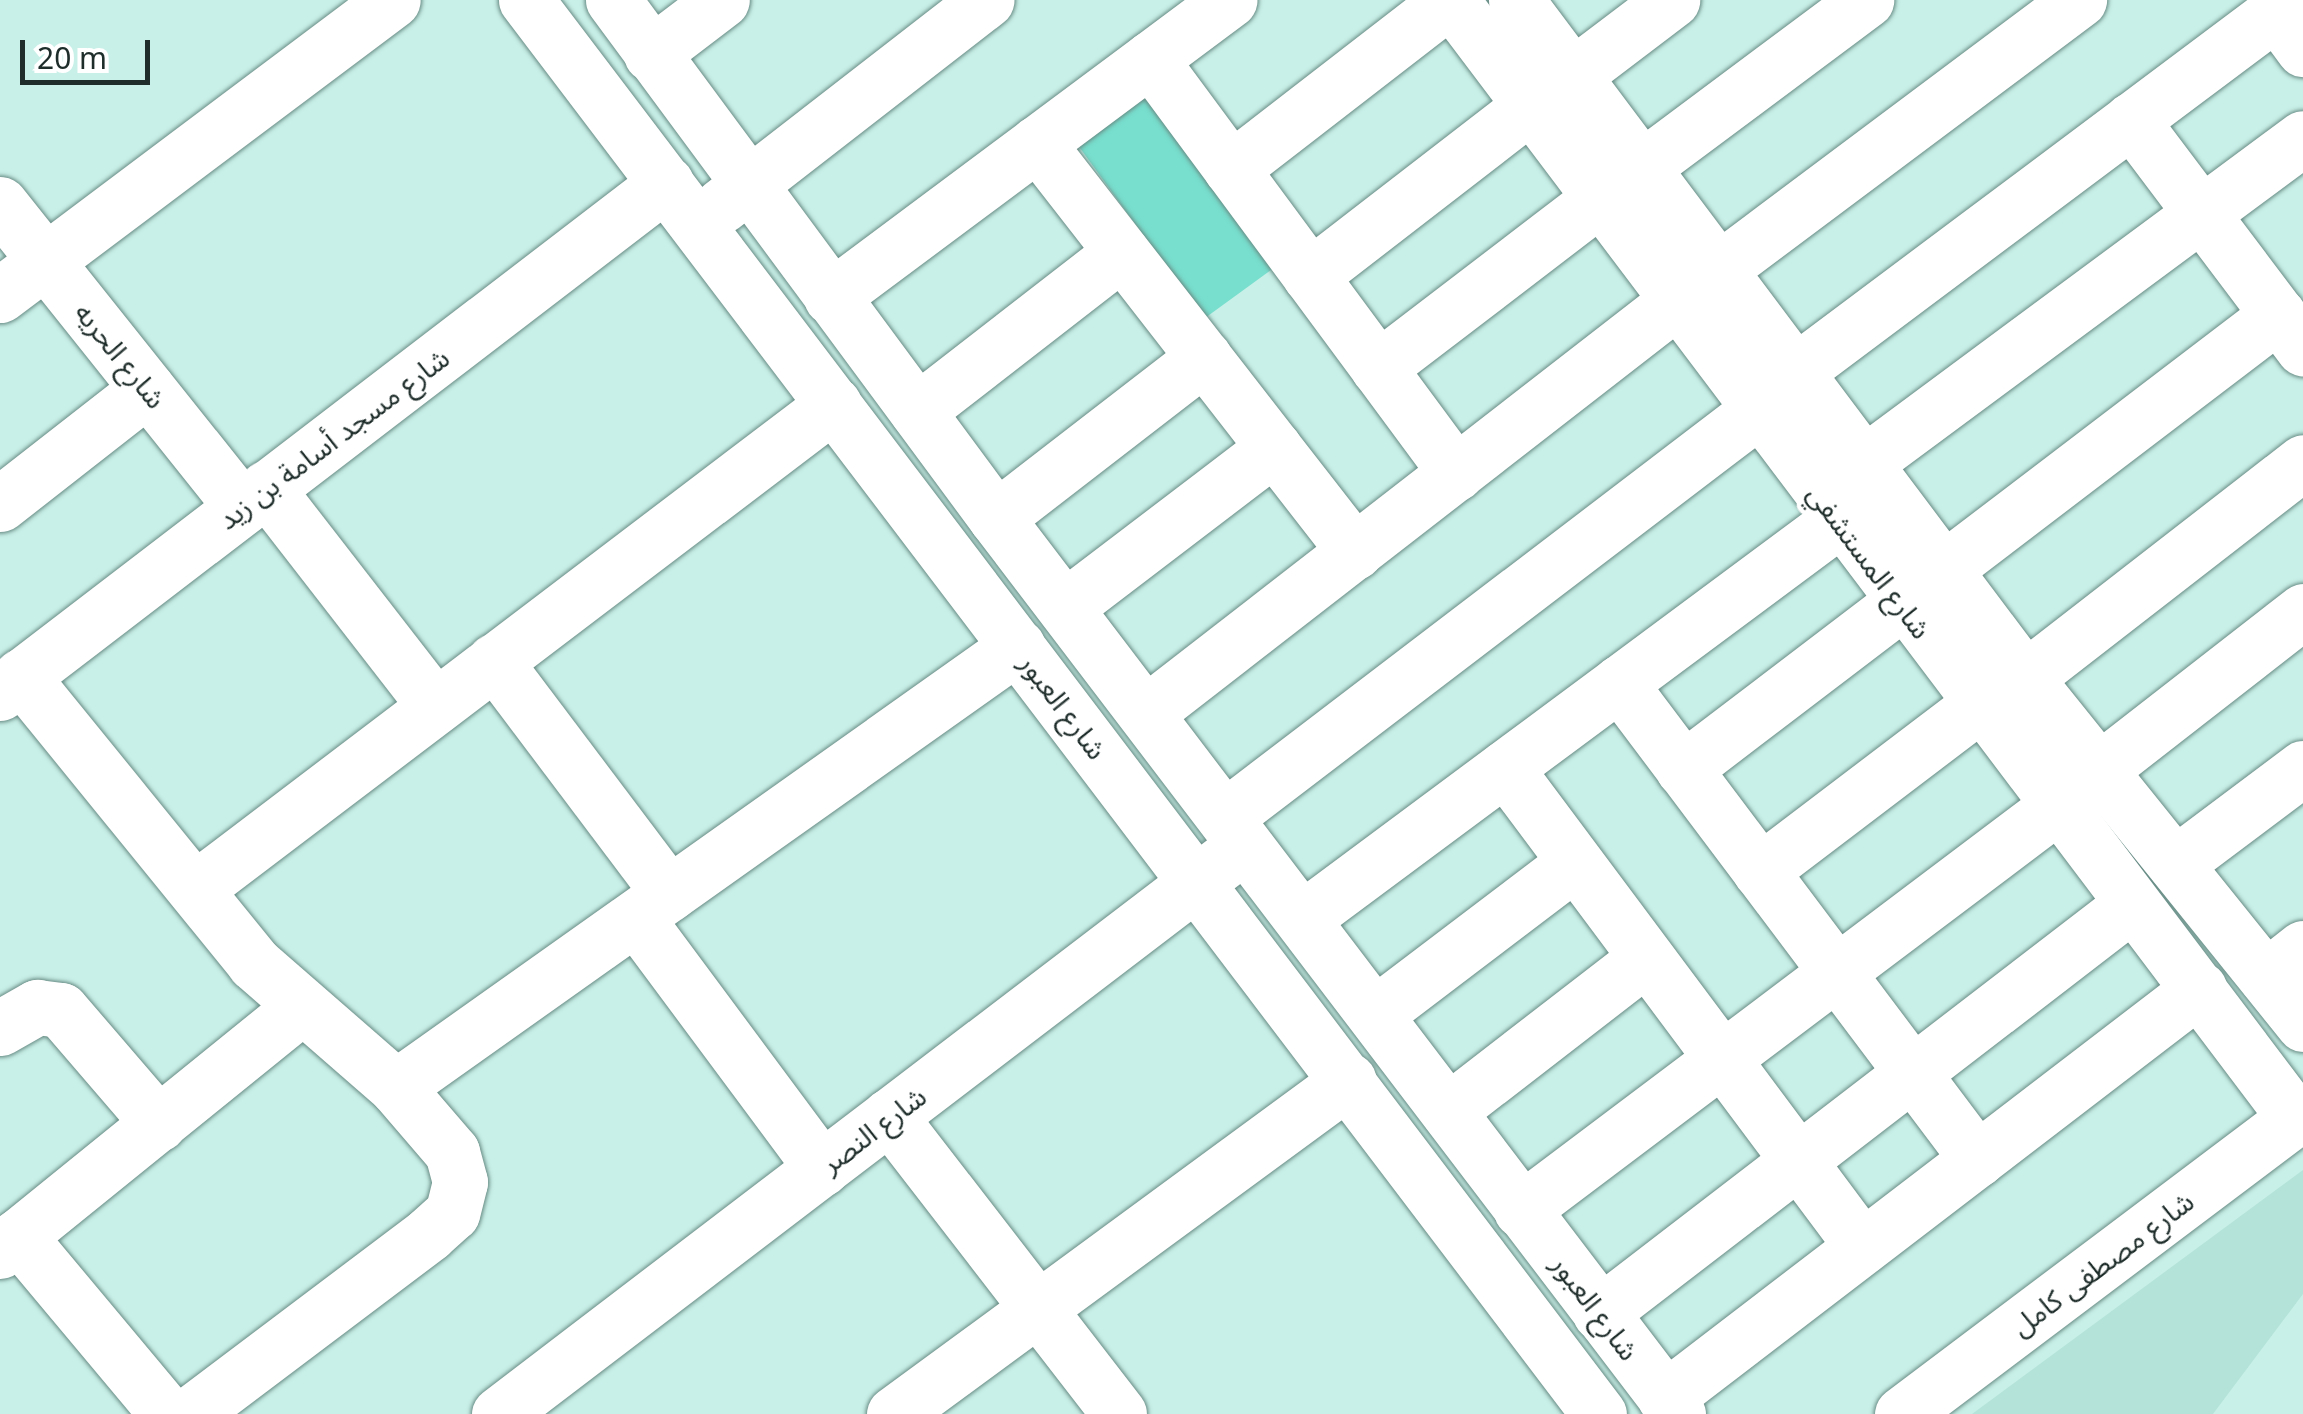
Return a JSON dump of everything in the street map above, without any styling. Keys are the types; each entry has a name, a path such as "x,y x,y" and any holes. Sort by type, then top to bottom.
{"street":[{"path":"0,295 393,0"},
{"name":"شارع العبور","path":"526,0 1198,880 1599,1414"},
{"name":"شارع العبور","path":"613,0 916,412 1672,1406"},
{"path":"651,54 722,0"},
{"name":"شارع مسجد أسامة بن زيد","path":"10,684 254,498 681,203 748,186 987,0"},
{"path":"831,297 1229,0"},
{"path":"1231,169 1450,0"},
{"name":"شارع المستشفي","path":"1450,0 1641,168 1944,569 2056,807 2299,1115"},
{"name":"شارع المستشفي","path":"1516,0 1598,200 1902,602 2099,770 2175,864 2284,962 2303,1024"},
{"path":"1310,276 1672,0"},
{"path":"1641,168 1866,0"},
{"path":"1718,270 2078,0"},
{"path":"1795,372 2274,17"},
{"path":"1150,59 1456,474"},
{"path":"1944,569 2291,332 2132,120"},
{"path":"1864,464 2303,138"},
{"path":"1037,143 1355,552"},
{"path":"1378,368 1598,200"},
{"name":"شارع الحريه","path":"0,204 148,389 254,498 435,706"},
{"path":"916,412 1122,252"},
{"path":"1147,712 1674,303"},
{"path":"996,518 1204,357"},
{"path":"0,504 148,389"},
{"path":"195,889 834,404"},
{"name":"شارع النصر","path":"499,1414 1198,880 1236,830 1756,412"},
{"path":"1065,607 1274,448"},
{"path":"1760,870 2303,462"},
{"path":"1303,918 1839,520"},
{"path":"1683,769 1902,602"},
{"path":"2099,770 2303,612"},
{"path":"396,1087 1018,646"},
{"path":"494,661 822,1168"},
{"path":"1619,683 1977,1159"},
{"path":"10,684 300,1008 396,1087 452,1152 460,1182 452,1213 190,1414"},
{"path":"1504,768 1862,1246"},
{"path":"2175,864 2303,768"},
{"path":"1522,1210 2056,807"},
{"path":"1374,1014 1574,862"},
{"path":"1600,1313 2132,904"},
{"path":"1448,1110 1645,959"},
{"path":"1672,1406 1862,1246 2199,989"},
{"path":"0,1028 36,1007 61,1010 160,1124"},
{"path":"167,1414 9,1243 300,1008"},
{"path":"894,1414 1349,1080"},
{"name":"شارع مصطفى كامل","path":"1902,1414 2299,1115"},
{"path":"889,1116 1120,1414"}],"shaded area":[{"path":"2303,1170 2303,1294 2213,1414 1972,1414"}],"building":[{"path":"1142,82 1276,266 1204,319 1070,134"}]}
